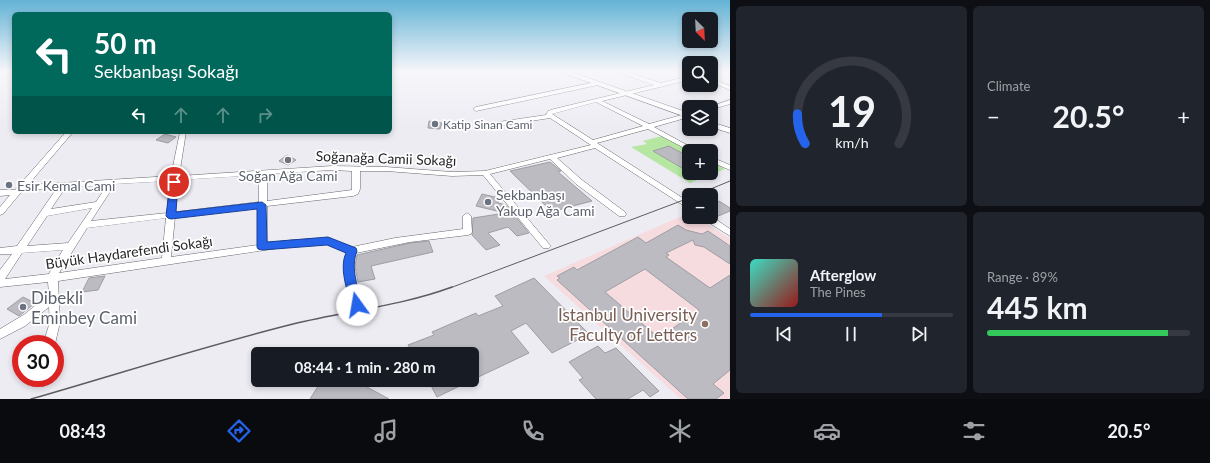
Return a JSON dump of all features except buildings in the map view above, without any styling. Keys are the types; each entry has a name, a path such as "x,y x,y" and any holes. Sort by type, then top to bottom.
{"main road":[{"path":"613,90 682,113"},
{"path":"718,127 730,131"}],"street":[{"path":"476,109 571,90"},
{"path":"485,126 549,115 550,112 643,90"},
{"path":"597,100 682,144"},
{"path":"718,106 730,102"},
{"path":"549,115 682,202"},
{"name":"Soğanağa Camii Sokağı","path":"0,193 63,185 332,168 452,174 485,173 552,157 682,117"},
{"path":"0,212 68,134"},
{"path":"166,261 175,178 183,134"},
{"path":"552,157 579,182 622,214"},
{"path":"718,162 730,168"},
{"path":"85,225 262,205 354,192 356,189 356,168"},
{"path":"262,247 263,172"},
{"path":"485,173 546,246"},
{"path":"51,335 55,322 54,270 112,183"},
{"path":"0,278 63,185"},
{"path":"45,212 98,204"},
{"path":"357,305 349,273 349,258 352,251 412,238 468,232 467,216"},
{"path":"716,224 730,233"},
{"name":"Büyük Haydarefendi Sokağı","path":"0,283 53,278 262,247 328,241 352,251"},
{"path":"0,251 70,246"},
{"path":"0,334 10,330 36,312 54,296"}],"shaded area":[{"path":"682,216 682,224 708,224 730,239 730,399 681,399 544,276"}],"green space":[{"path":"662,136 682,147 682,178 631,147 647,144 643,141"},
{"path":"718,166 725,169 718,172"},
{"path":"685,180 698,180 690,183"}],"tram line":[{"path":"713,188 730,181"},
{"path":"450,288 682,201"},
{"path":"31,399 194,351 293,324 413,299 452,287"}],"place":[{"name":"Katip Sinan Cami","path":"435,124"},
{"name":"Soğan Ağa Cami","path":"288,160"},
{"name":"Esir Kemal Cami","path":"9,185"},
{"name":"Sekbanbaşı Yakup Ağa Cami","path":"488,202"},
{"name":"Dibekli Eminbey Cami","path":"23,307"},
{"name":"Istanbul University Faculty of Letters","path":"705,324"}],"route":[{"path":"174,182 171,216 262,205 262,247 292,243 328,241 352,251 349,258 349,273 357,305"}]}
